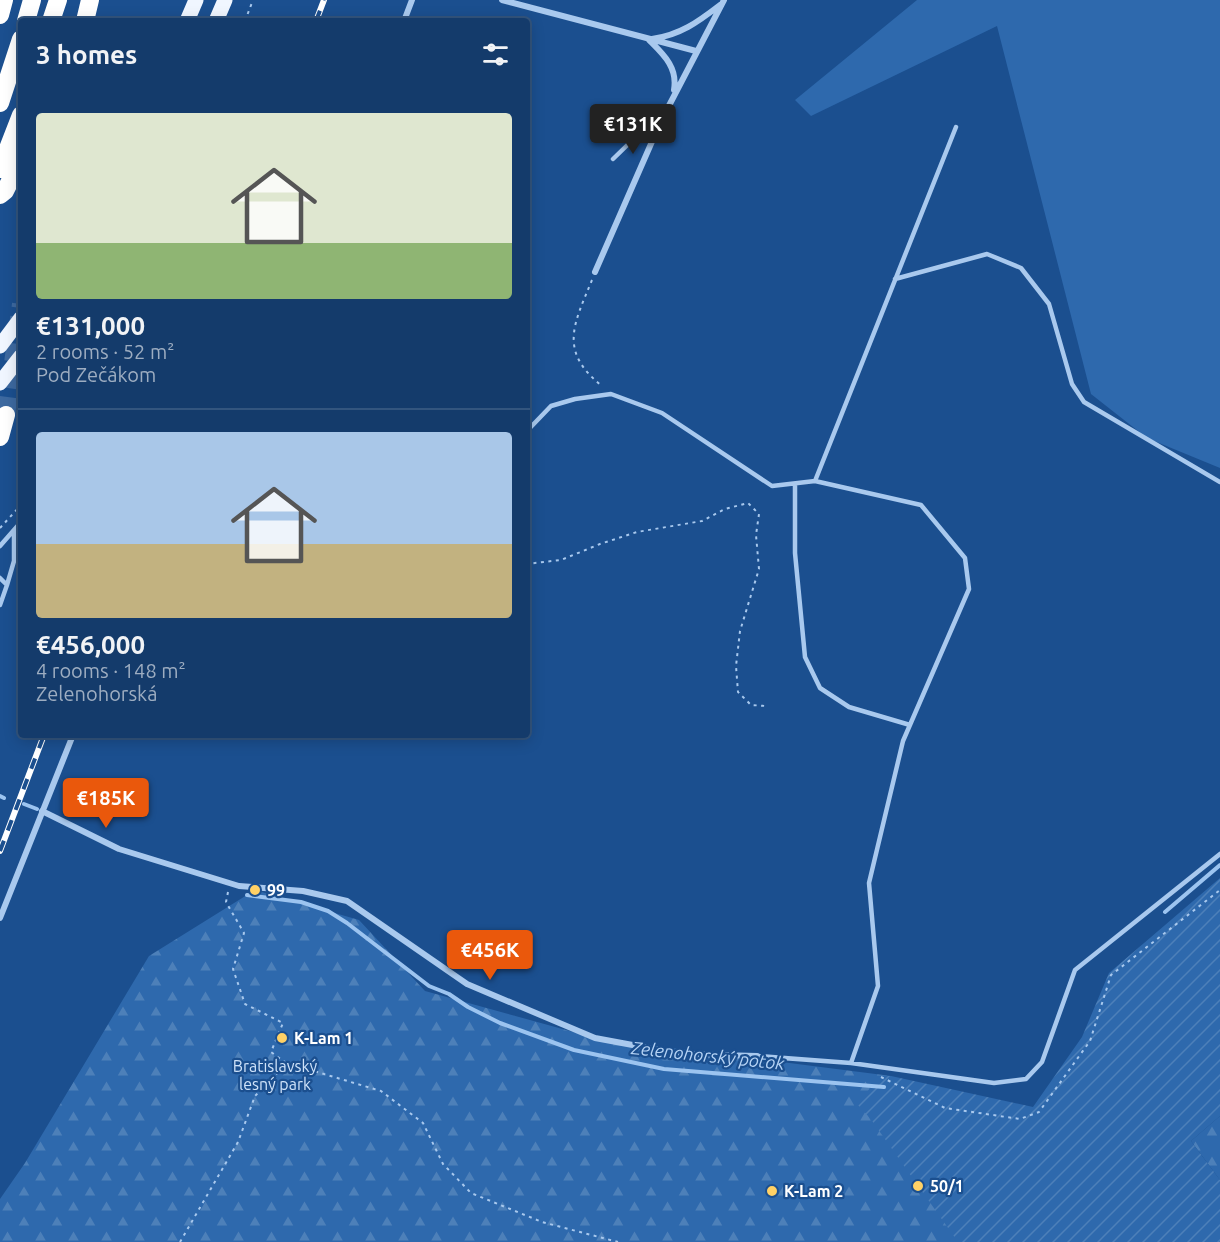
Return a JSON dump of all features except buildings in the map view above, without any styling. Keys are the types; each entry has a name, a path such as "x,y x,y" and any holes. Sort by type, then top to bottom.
{"highway":[{"path":"0,15 4,0"},
{"path":"27,18 32,0"},
{"path":"52,18 58,0"},
{"path":"84,18 89,1"},
{"path":"0,103 18,48"},
{"path":"0,169 18,123"},
{"path":"0,195 5,191 18,165"},
{"path":"0,437 6,415"}],"main road":[{"path":"188,18 196,0"},
{"path":"217,18 225,0"},
{"path":"0,346 18,322"},
{"path":"0,383 18,360"}],"street":[{"path":"405,18 412,0"},
{"path":"502,0 696,51"},
{"path":"649,39 666,37 688,28 723,2"},
{"path":"595,272 673,95 723,2"},
{"path":"649,39 672,66 675,85 673,95"},
{"path":"0,918 72,738"},
{"path":"42,811 119,849 239,886 303,891 347,901 467,984 595,1038 681,1054 757,1056"}],"lane":[{"path":"613,159 649,124 661,121"},
{"path":"815,482 956,127"},
{"path":"896,279 987,254 1021,268 1049,304 1072,384 1084,402 1220,482"},
{"path":"530,428 551,406 575,399 611,394 662,413 772,486 815,482 921,505 965,558 969,590 903,741 869,883 878,986 851,1063"},
{"path":"795,484 795,553 805,657 820,688 849,707 910,725"},
{"path":"0,546 18,525"},
{"path":"0,605 14,561 14,530"},
{"path":"0,578 7,585"},
{"path":"757,1056 851,1063 994,1083 1026,1079 1042,1062 1076,970 1220,854"}],"path":[{"path":"245,18 253,0"},
{"path":"595,272 578,314 573,336 574,351 587,374 611,394"},
{"path":"530,564 561,560 638,532 702,521 724,509 748,503 759,514 756,535 759,569 740,631 736,666 738,692 751,705 766,706"},
{"path":"0,528 18,508"},
{"path":"229,883 226,902 244,933 233,969 245,1004 283,1023 271,1052 287,1063 381,1091 423,1123 444,1164 471,1193 542,1222 618,1242"},
{"path":"180,1242 238,1142 255,1096 287,1063"}],"green space":[{"path":"917,0 1220,0 1220,468 1147,438 1091,394 997,26 811,116 795,100"},
{"path":"1220,878 1220,1116 1191,1141 1220,1180 1220,1242 958,1242 870,1118 857,1104 880,1076 891,1076 1033,1107 1082,1037 1109,973"},
{"name":"Bratislavský lesný park","path":"255,890 359,920 425,991 595,1038 891,1076 1003,1242 0,1242 0,1199 25,1163 149,956"},
{"path":"1220,1116 1220,1180 1191,1141"}],"waterway":[{"name":"Zelenohorský potok","path":"0,796 4,798"},
{"name":"Zelenohorský potok","path":"24,804 37,809"},
{"name":"Zelenohorský potok","path":"1165,912 1220,865"},
{"name":"Zelenohorský potok","path":"247,895 301,902 328,911 429,986 449,994 468,1007 500,1023 574,1050 664,1069 884,1087"}],"tunnel":[{"path":"6,415 18,326"}],"railway":[{"path":"317,18 324,0"},
{"path":"0,851 43,738"}],"place":[{"name":"99","path":"255,890"},
{"name":"K-Lam 1","path":"282,1038"},
{"name":"50/1","path":"918,1186"},
{"name":"K-Lam 2","path":"772,1191"}]}
